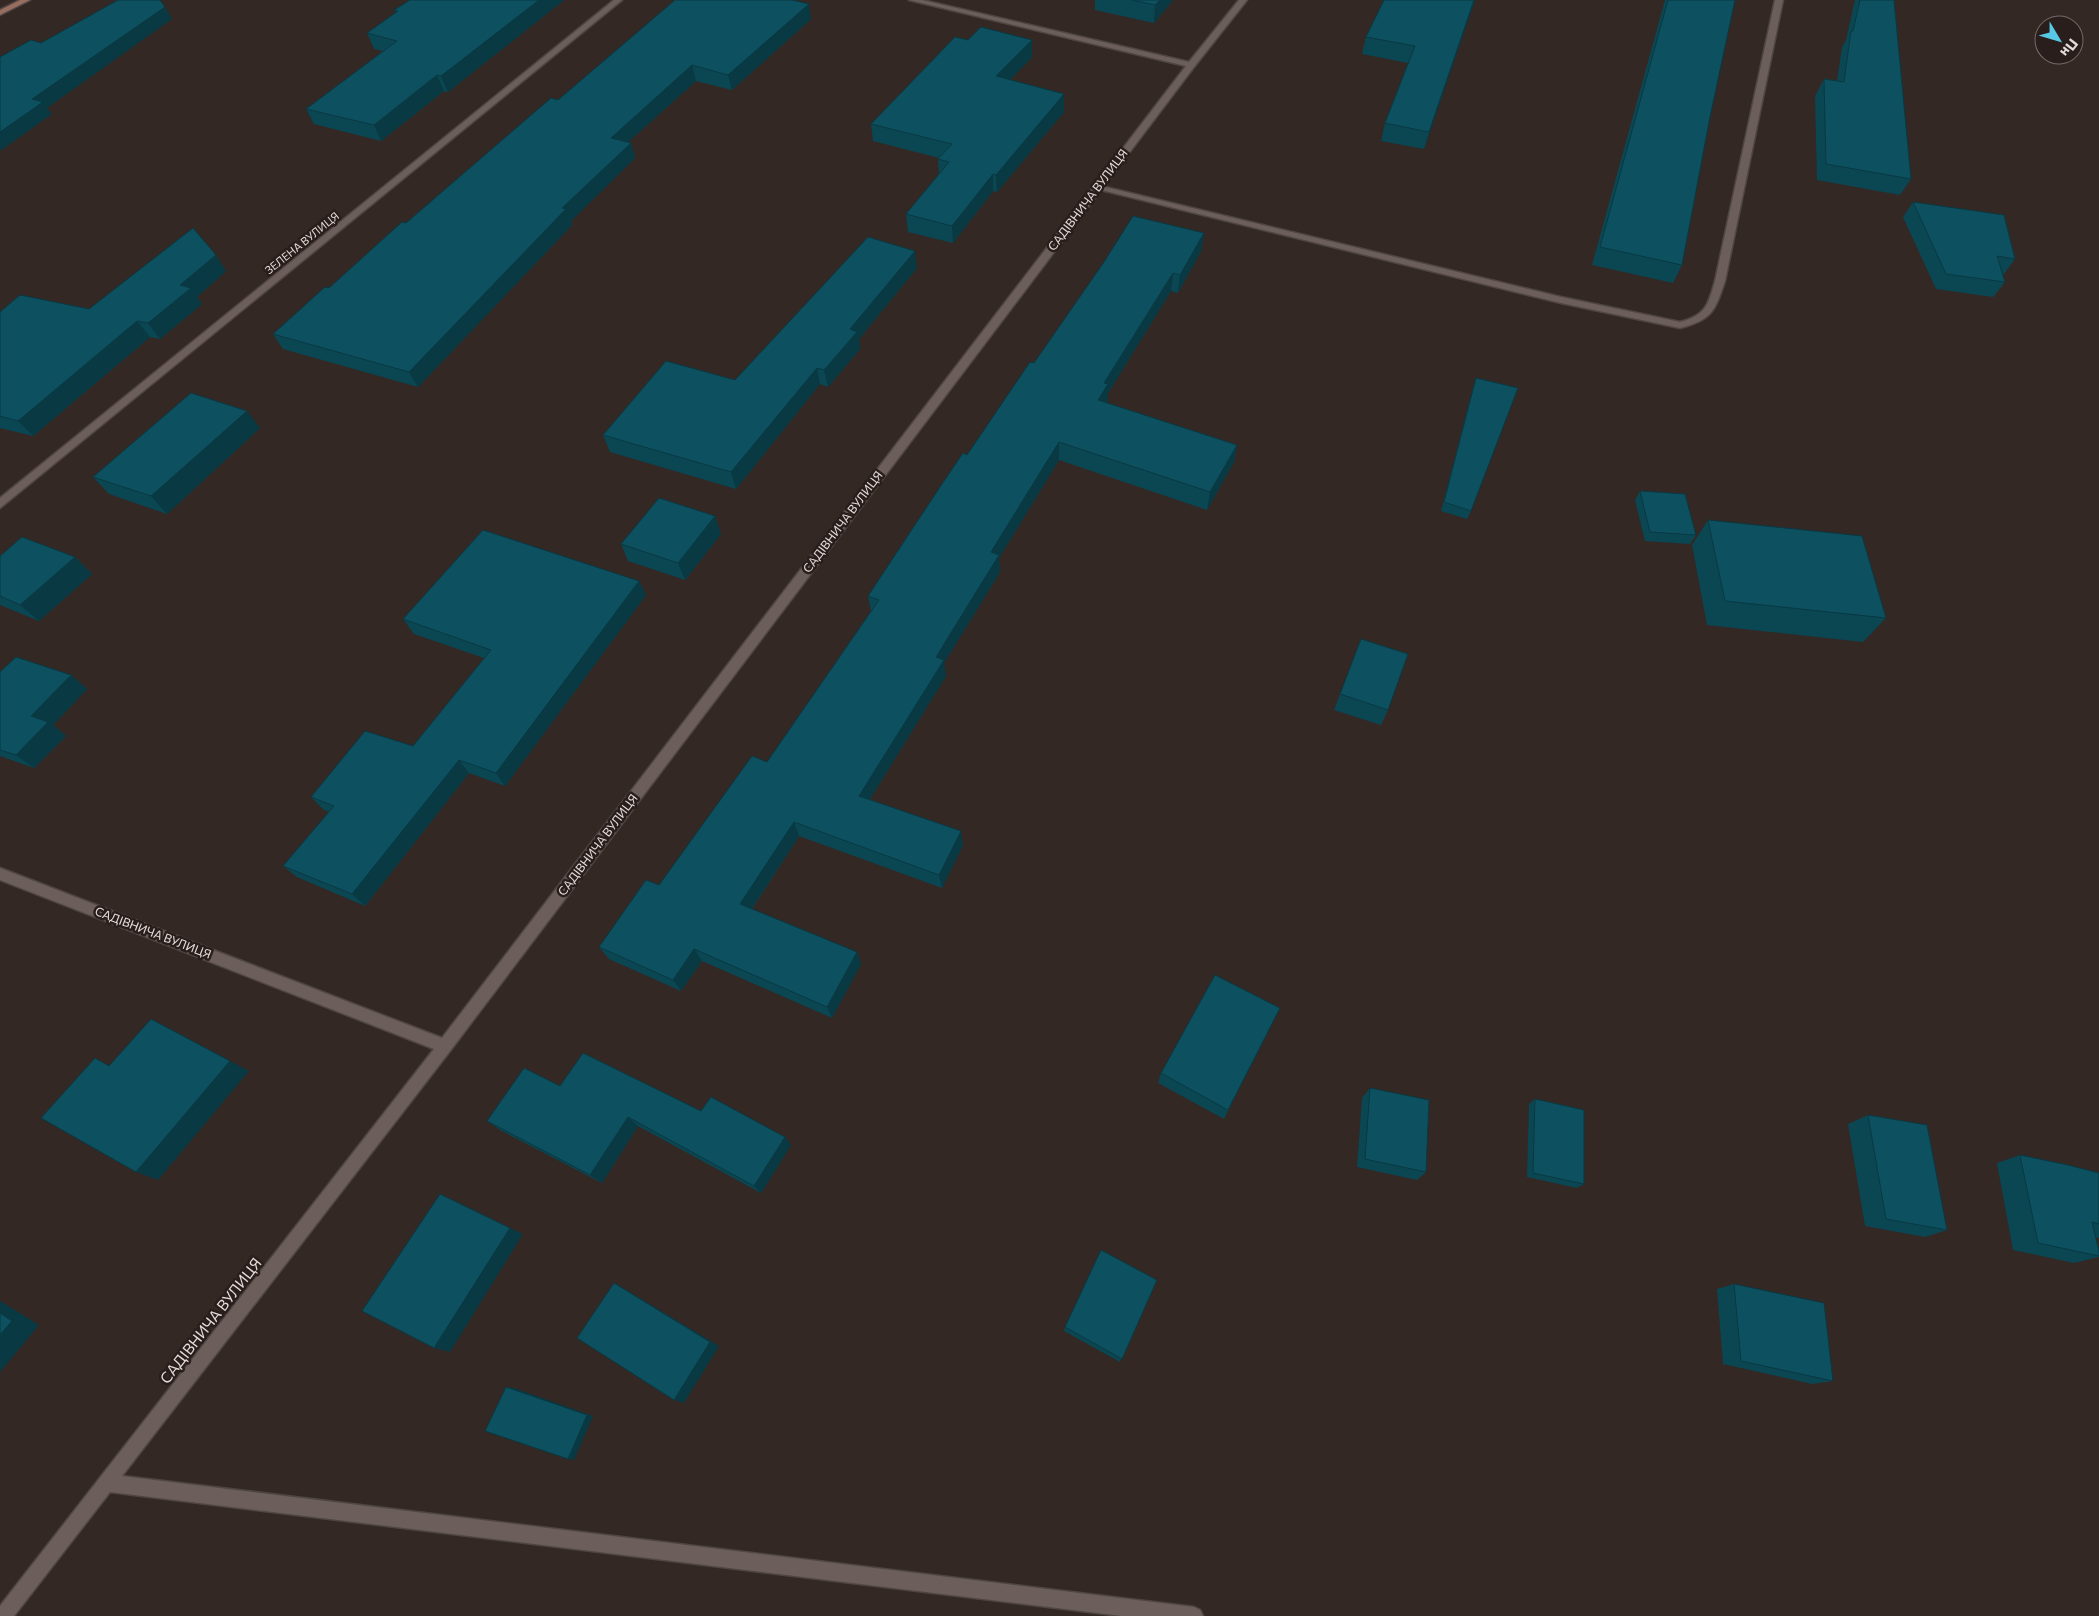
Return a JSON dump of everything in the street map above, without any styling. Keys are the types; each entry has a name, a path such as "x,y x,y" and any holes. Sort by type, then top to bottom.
{"main road":[{"path":"0,13 26,0"}],"street":[{"name":"ЗЕЛЕНА ВУЛИЦЯ","path":"0,504 618,0"},
{"path":"913,0 1191,65"},
{"name":"САДІВНИЧА ВУЛИЦЯ","path":"3,1616 445,1046 1097,188 1243,0"},
{"path":"1097,188 1561,300 1680,324 1699,321 1710,310 1720,281 1779,0"},
{"name":"САДІВНИЧА ВУЛИЦЯ","path":"0,874 445,1046"},
{"path":"106,1483 1194,1616"}],"building":[{"path":"118,0 160,0 165,7 32,99 43,102 0,132 0,57 31,40 41,43"},
{"path":"410,0 539,0 441,76 437,75 374,125 306,109 397,41 367,33 398,11 394,10"},
{"path":"675,0 792,0 809,4 728,75 692,65 611,138 631,143 562,208 566,209 409,372 273,334 325,287 329,288 402,222 406,223 551,98 558,100"},
{"path":"1132,0 1160,0 1155,5"},
{"path":"1384,0 1474,0 1429,132 1385,123 1415,46 1366,37"},
{"path":"1668,0 1735,0 1710,117 1682,265 1600,247"},
{"path":"1860,0 1894,0 1911,179 1826,164 1824,79 1844,82 1851,31 1853,31"},
{"path":"981,27 1032,40 996,76 1064,94 996,175 993,174 952,226 906,214 949,162 938,159 952,144 871,124 955,37 968,40"},
{"path":"1913,202 2004,215 2015,259 1997,256 2005,282 1946,274"},
{"path":"1133,216 1204,233 1180,275 1173,273 1104,383 1108,384 1098,400 1237,445 1210,492 1059,442 991,552 999,555 936,657 944,660 859,796 961,831 939,875 794,822 740,904 857,952 827,1007 694,949 673,980 599,947 646,880 659,885 752,756 767,762 879,600 868,596 942,484 963,453 967,455 1030,362 1034,363 1104,262"},
{"path":"193,228 216,255 180,285 191,288 148,323 137,321 18,421 0,416 0,312 20,295 89,309"},
{"path":"868,237 915,251 850,329 857,332 824,370 817,368 731,472 603,435 666,361 735,380"},
{"path":"1476,378 1518,388 1471,511 1444,502"},
{"path":"191,393 247,411 151,496 93,477"},
{"path":"1640,491 1685,494 1696,535 1650,532"},
{"path":"659,498 715,516 678,563 621,544"},
{"path":"1708,520 1862,536 1886,618 1725,601"},
{"path":"483,530 639,581 496,773 459,760 352,894 283,866 334,806 311,797 365,731 413,746 491,650 403,619"},
{"path":"22,537 75,557 20,605 0,596 0,556"},
{"path":"1361,639 1408,654 1388,710 1340,694"},
{"path":"16,657 71,675 31,716 48,722 16,755 0,750 0,672"},
{"path":"1215,975 1280,1008 1228,1110 1161,1073"},
{"path":"151,1019 230,1061 136,1172 41,1118 95,1058 109,1066"},
{"path":"583,1053 701,1111 711,1097 785,1137 754,1186 628,1117 590,1175 487,1121 524,1068 560,1086"},
{"path":"1370,1088 1429,1100 1426,1172 1365,1159"},
{"path":"1535,1099 1584,1110 1584,1184 1533,1173"},
{"path":"1868,1115 1927,1125 1947,1230 1886,1219"},
{"path":"2020,1155 2099,1173 2099,1224 2092,1222 2099,1256 2038,1243"},
{"path":"440,1194 510,1228 434,1348 362,1311"},
{"path":"1101,1250 1157,1280 1122,1359 1065,1327"},
{"path":"614,1283 710,1342 674,1400 577,1338"},
{"path":"1734,1284 1824,1303 1833,1381 1741,1361"},
{"path":"0,1313 12,1321 0,1335"},
{"path":"506,1387 587,1415 568,1459 485,1431"}]}
